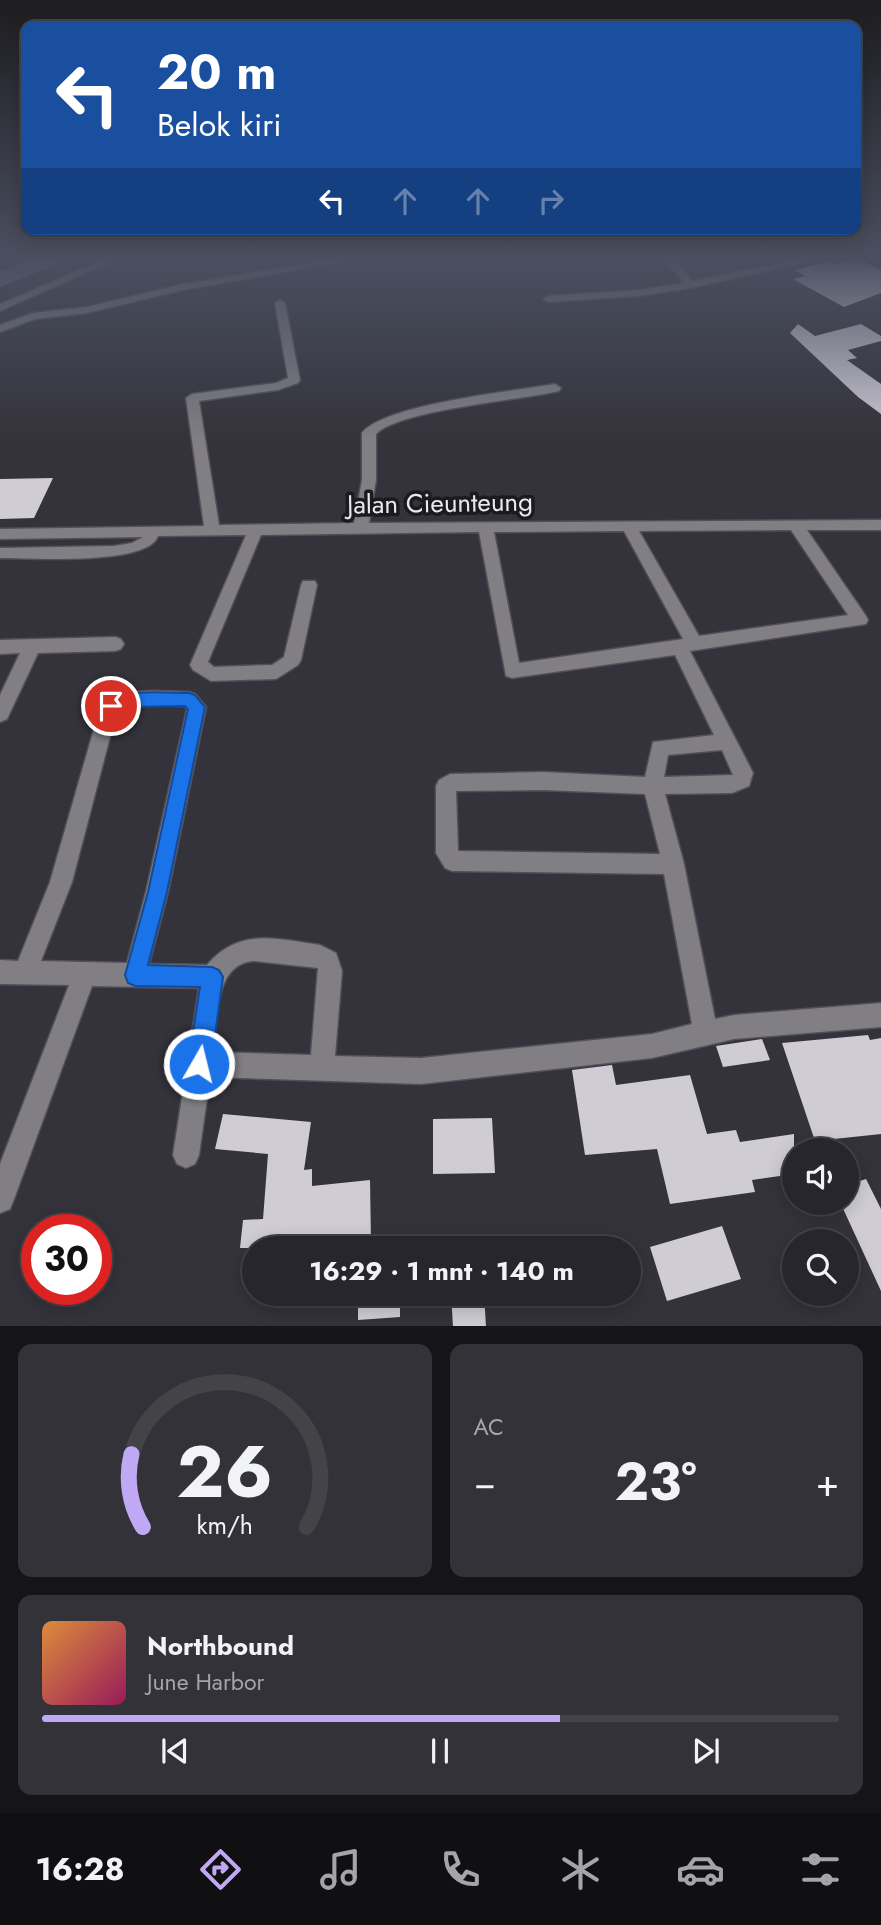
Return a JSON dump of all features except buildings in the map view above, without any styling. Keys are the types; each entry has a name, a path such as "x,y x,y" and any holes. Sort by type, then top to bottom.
{"street":[{"path":"0,329 21,321"},
{"path":"212,531 192,398 278,386 294,380 283,321"},
{"path":"361,528 369,480 369,433 376,426 417,412 555,388"},
{"path":"486,527 512,671 860,620 796,526"},
{"name":"Jalan Cieunteung","path":"0,534 361,528 881,526"},
{"path":"629,527 692,638 686,646"},
{"path":"256,530 199,665 211,674 276,672 286,666 292,660 309,585"},
{"path":"0,553 126,550 149,541 152,532"},
{"path":"0,646 115,645"},
{"path":"0,714 32,646"},
{"path":"673,864 453,861 448,857 446,786 450,783 543,781 653,786 732,784 742,780 743,772 726,742 686,646"},
{"path":"25,973 61,882 111,706 122,700 189,699 197,707 158,892 135,975"},
{"path":"706,1033 673,864 653,786 660,748 726,742"},
{"path":"186,1154 212,977 230,956 244,951 325,958 330,966 322,1066"},
{"path":"0,972 212,977"},
{"path":"0,1199 85,974"},
{"path":"199,1064 421,1071 652,1046 734,1027 881,1014"}],"route":[{"path":"111,706 122,700 189,699 197,707 158,892 135,975 212,977 199,1064"}]}
